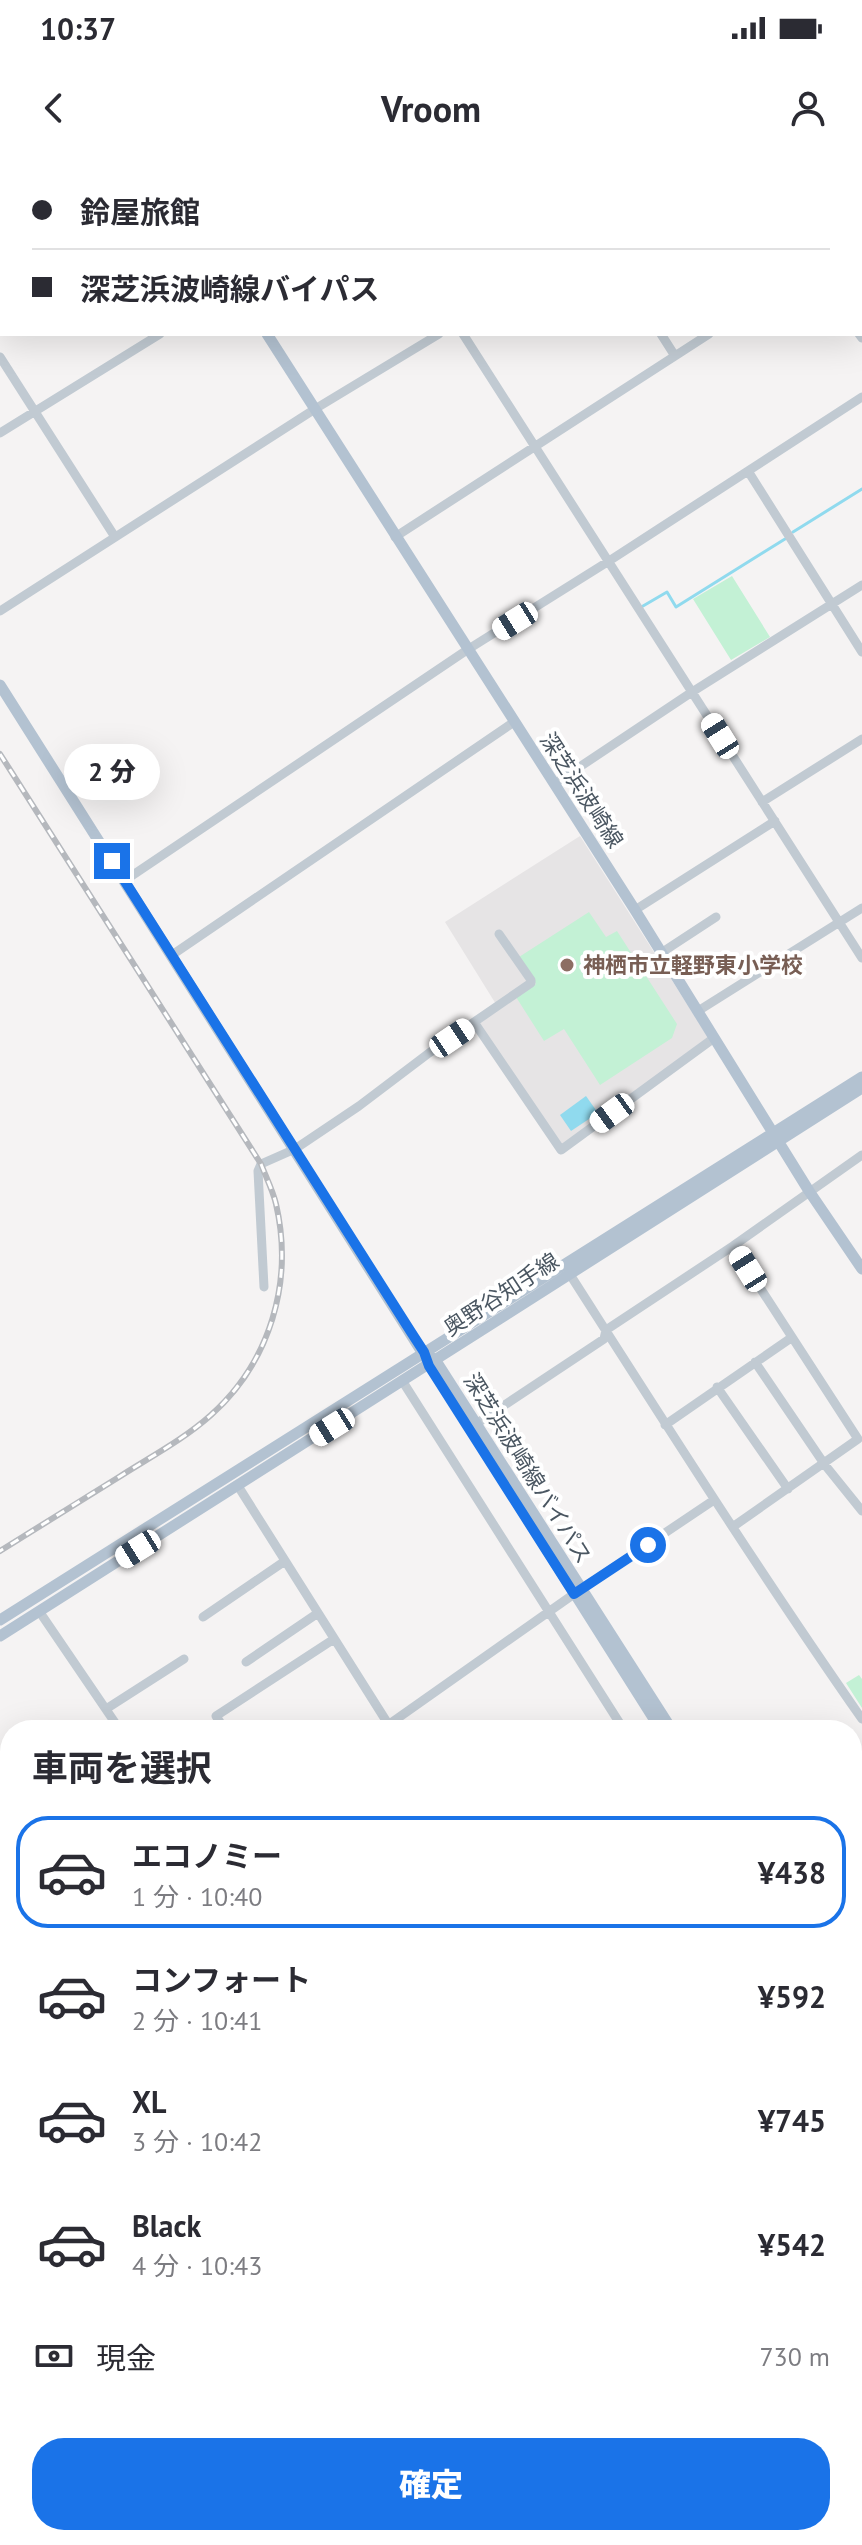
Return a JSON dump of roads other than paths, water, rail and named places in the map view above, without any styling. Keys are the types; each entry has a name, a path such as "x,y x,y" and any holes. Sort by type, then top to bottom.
{"main road":[{"name":"深芝浜波崎線","path":"268,336 635,910 809,1191 862,1269"},
{"name":"深芝浜波崎線バイパス","path":"0,685 424,1352 476,1424 655,1720"},
{"name":"奥野谷知手線","path":"0,1636 433,1363 776,1138 862,1077"},
{"name":"奥野谷知手線","path":"0,1620 424,1352 862,1088"},
{"name":"深芝浜波崎線バイパス","path":"433,1363 578,1592 665,1720"}],"street":[{"path":"0,433 157,336"},
{"path":"0,611 315,409 436,336"},
{"path":"464,336 862,958"},
{"path":"662,336 675,356"},
{"path":"395,537 706,336"},
{"path":"0,357 115,537"},
{"path":"124,881 467,650 862,397"},
{"path":"748,471 862,652"},
{"path":"554,784 862,585"},
{"path":"172,955 514,722"},
{"path":"762,802 862,739"},
{"path":"635,910 775,821"},
{"path":"698,1011 862,908"},
{"path":"661,953 716,917"},
{"path":"264,1287 258,1171 261,1164 295,1149 531,983 499,934"},
{"path":"474,1022 561,1150 714,1038"},
{"path":"476,1424 604,1339 606,1330 862,1155"},
{"path":"733,1246 858,1439 734,1526"},
{"path":"569,1273 714,1500 862,1719"},
{"path":"665,1425 791,1338"},
{"path":"755,1362 825,1465 862,1511"},
{"path":"403,1382 618,1720"},
{"path":"717,1387 788,1489"},
{"path":"238,1486 382,1720"},
{"path":"398,1720 714,1500"},
{"path":"203,1617 285,1561"},
{"path":"39,1611 113,1720"},
{"path":"246,1662 318,1613"},
{"path":"219,1720 216,1716 334,1639"},
{"path":"106,1709 184,1659"}],"water":[{"path":"586,1096 598,1113 571,1131 560,1115"}],"waterway":[{"path":"793,532 862,489"},
{"path":"643,606 667,592 676,607 785,539"}],"railway":[{"path":"0,754 261,1164 276,1204 282,1262 279,1291 262,1346 249,1371 211,1415 166,1448 0,1551"}],"place":[{"name":"神栖市立軽野東小学校","path":"567,965"}]}
